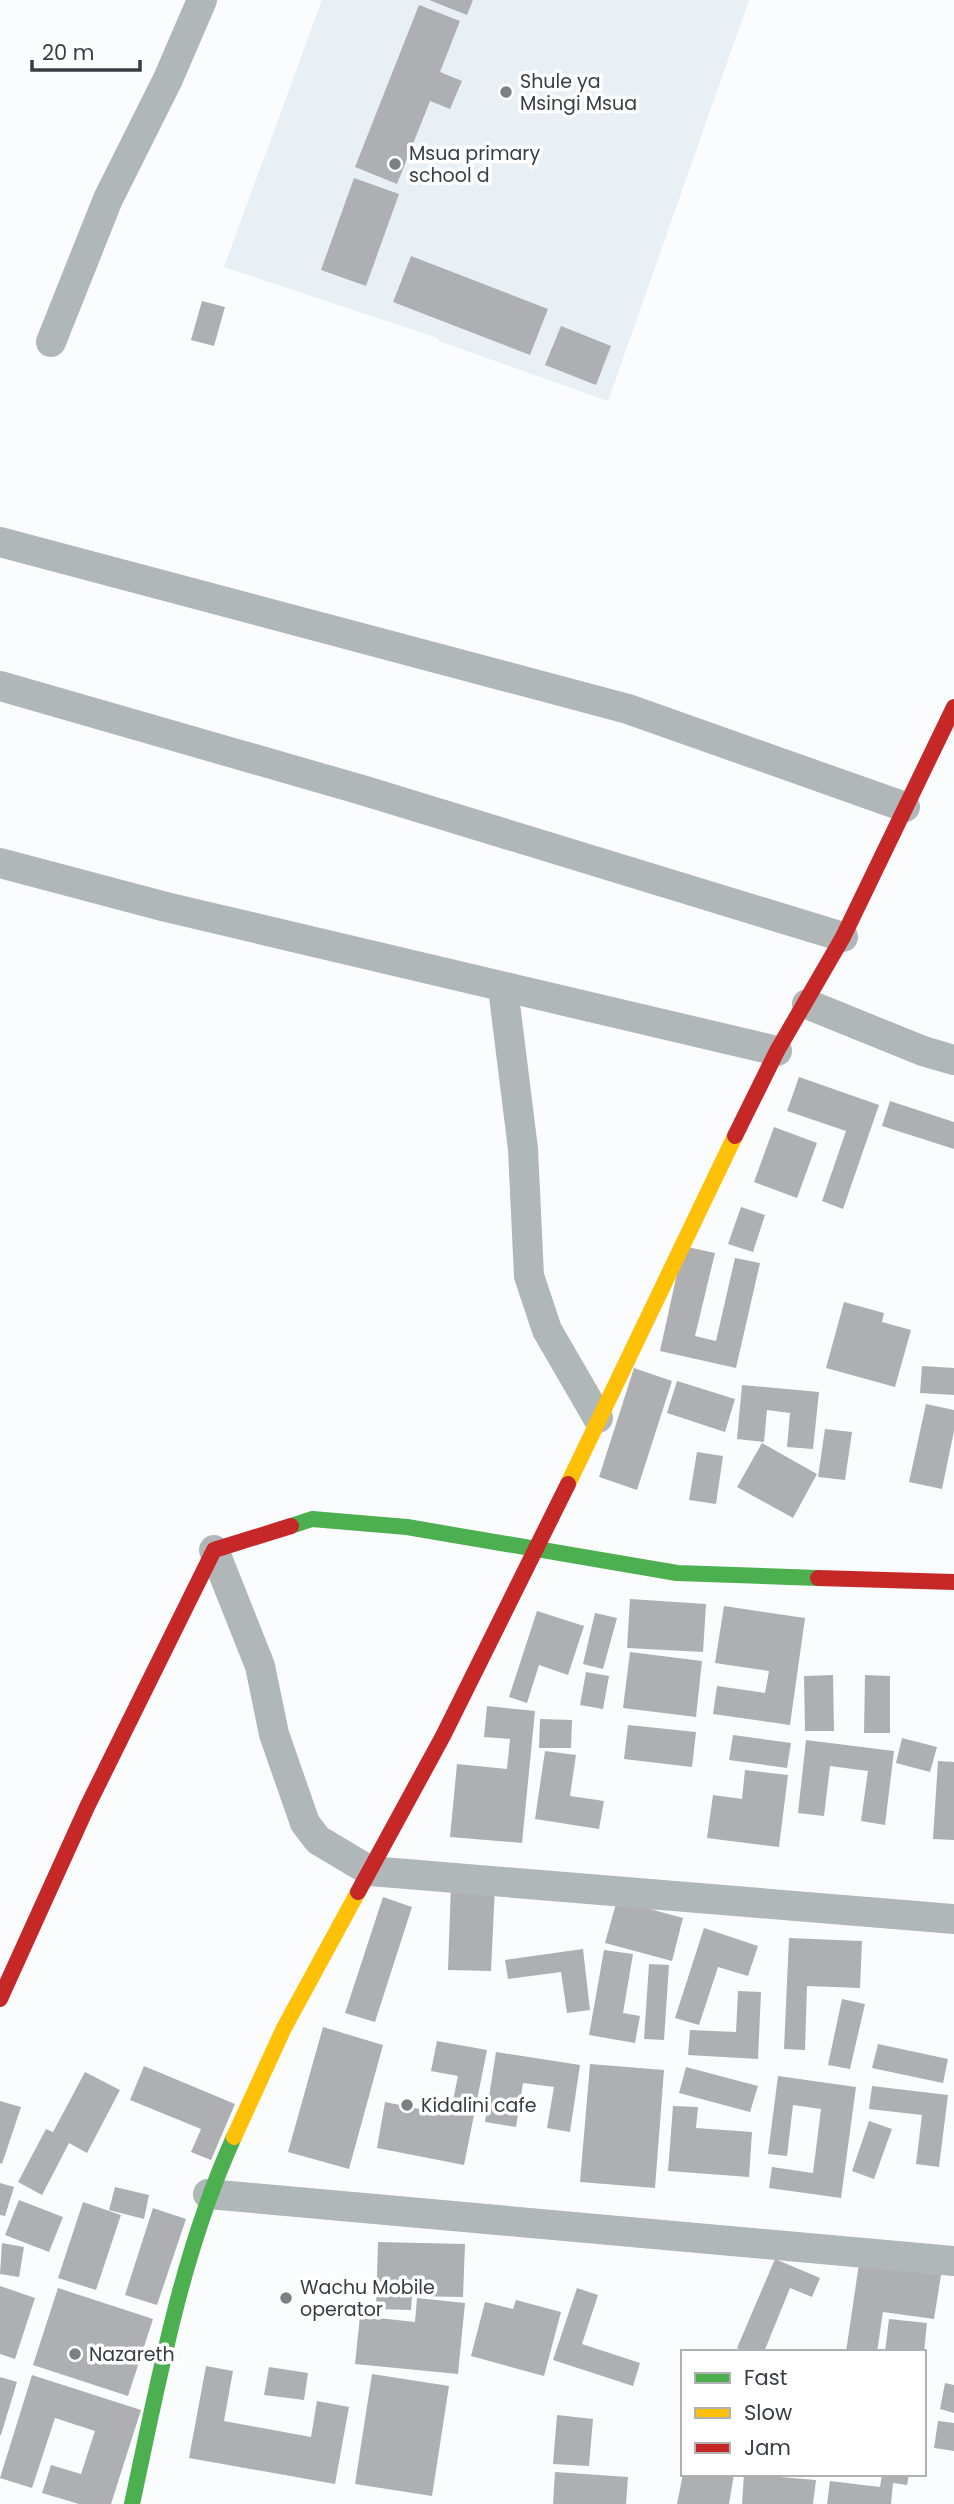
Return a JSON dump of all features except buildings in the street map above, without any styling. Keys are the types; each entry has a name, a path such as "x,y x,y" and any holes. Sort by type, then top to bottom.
{"street":[{"path":"51,342 108,199 168,79 202,0"},
{"path":"0,542 628,709 905,807"},
{"path":"0,686 362,790 843,937"},
{"path":"132,2504 181,2280 208,2194 285,2028 537,1551 598,1418 777,1051 807,1004 843,937 954,707"},
{"path":"0,863 166,907 777,1051"},
{"path":"503,988 523,1149 528,1276 547,1330 598,1418"},
{"path":"807,1004 923,1051 954,1060"},
{"path":"0,1999 87,1807 214,1550 312,1519 407,1527 677,1573 954,1582"},
{"path":"214,1550 260,1666 274,1734 305,1823 318,1840 370,1871 954,1919"},
{"path":"208,2194 954,2261"}],"shaded area":[{"path":"322,0 749,0 608,401 439,341 438,338 224,267"}],"traffic: fast":[{"path":"291,1526 312,1519 407,1527 677,1573 818,1578"},
{"path":"132,2504 173,2318 200,2226 234,2137"}],"traffic: slow":[{"path":"568,1484 735,1136"},
{"path":"234,2137 284,2028 358,1892"}],"traffic: jam":[{"path":"735,1136 777,1051 843,937 954,707"},
{"path":"358,1892 443,1736 568,1484"},
{"path":"0,1999 87,1807 214,1550 291,1526"},
{"path":"818,1578 954,1582"}],"place":[{"name":"Shule ya Msingi Msua","path":"506,92"},
{"name":"Msua primary school d","path":"395,164"},
{"name":"Kidalini cafe","path":"407,2105"},
{"name":"Wachu Mobile operator","path":"286,2298"},
{"name":"Nazareth","path":"75,2354"}]}
